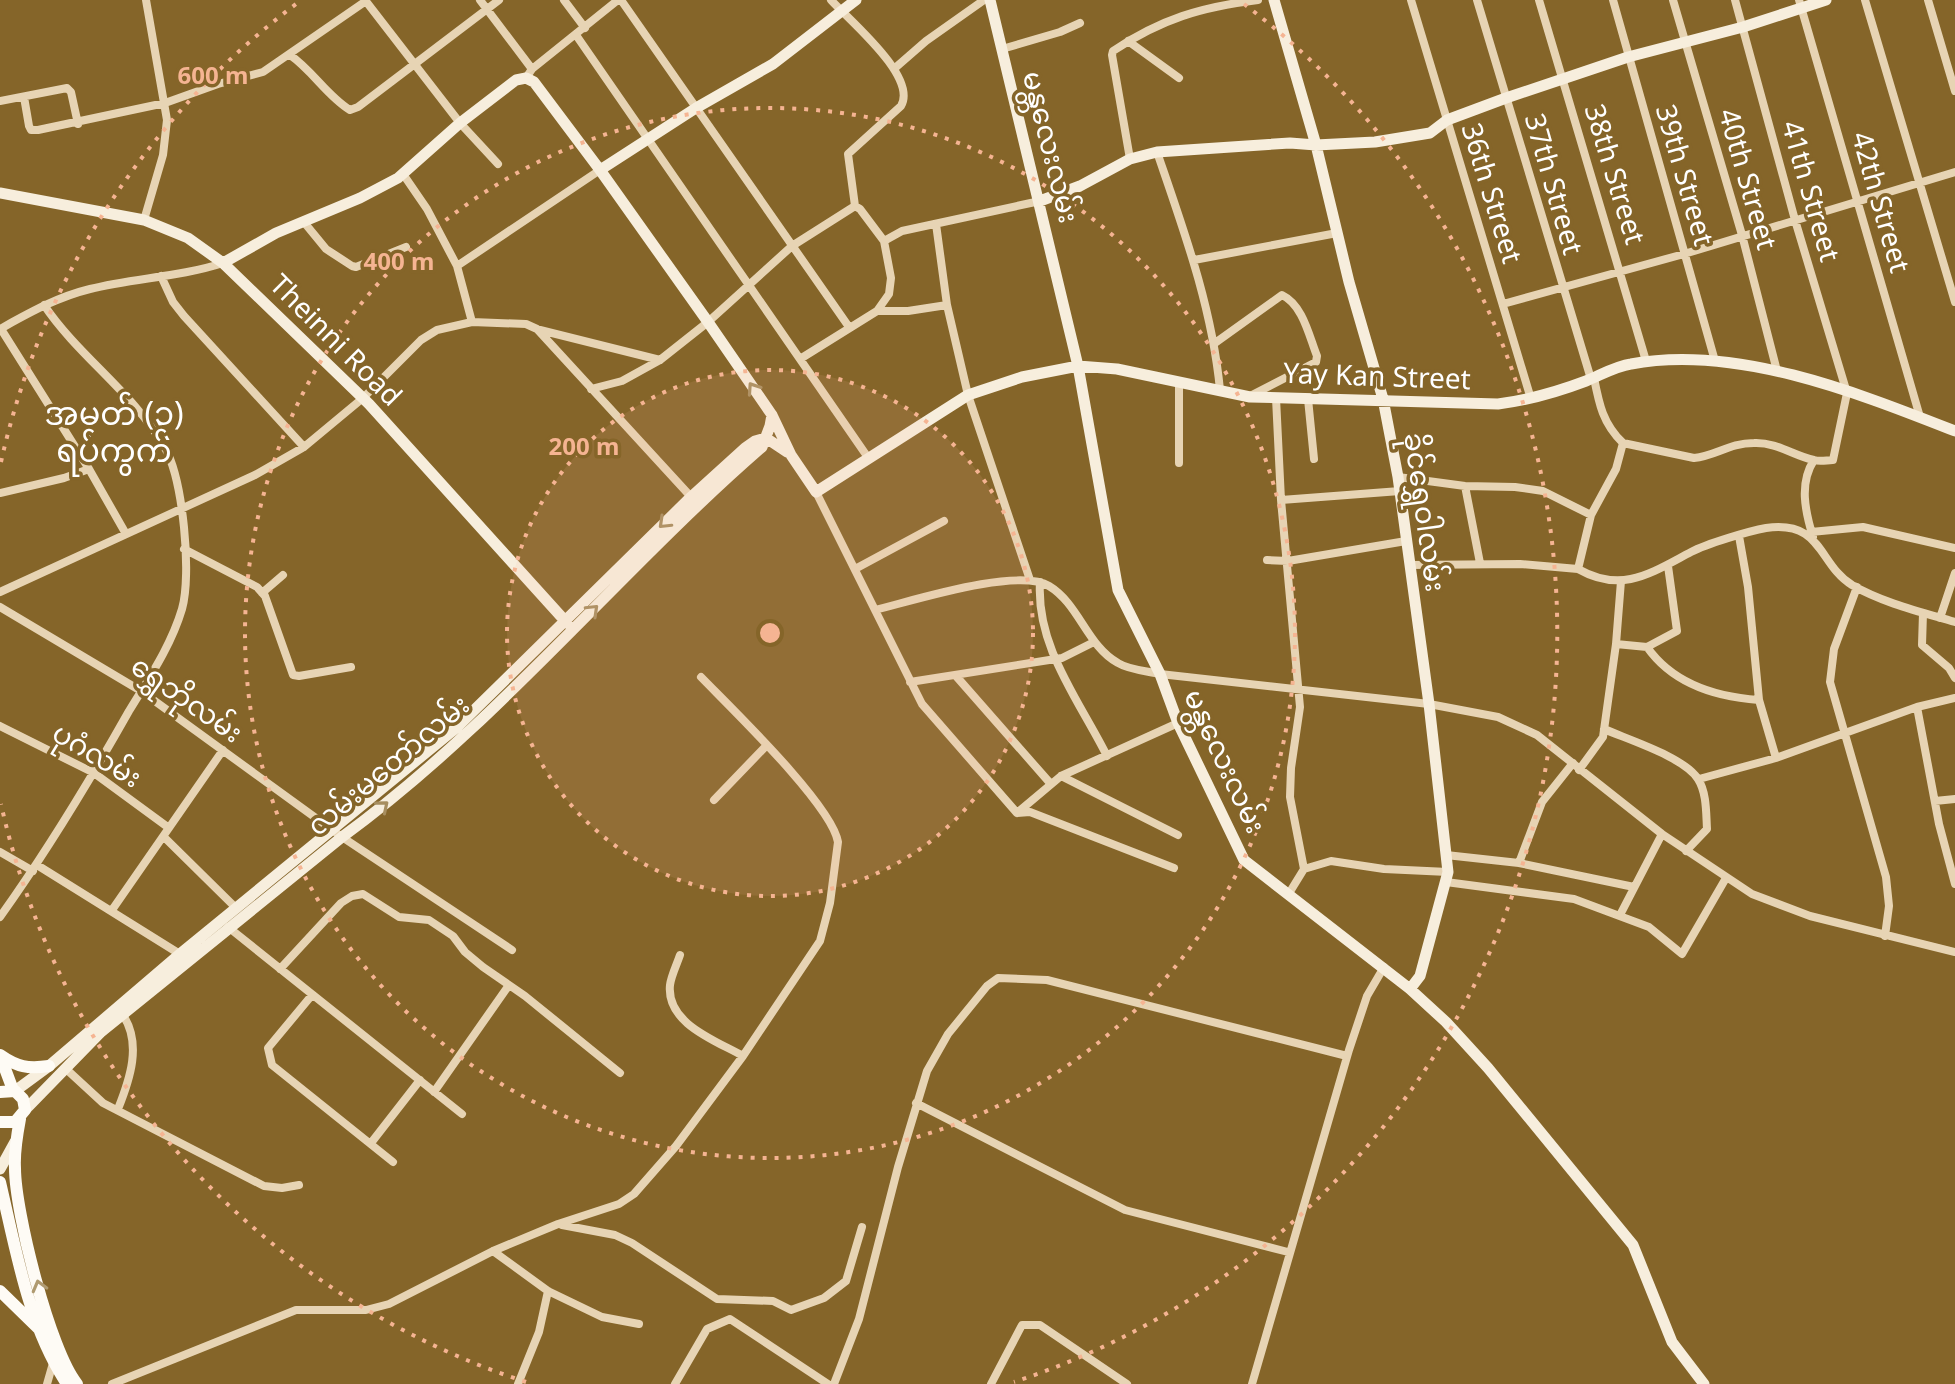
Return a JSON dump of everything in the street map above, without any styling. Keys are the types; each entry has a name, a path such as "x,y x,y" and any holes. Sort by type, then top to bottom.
{"main road":[{"path":"600,170 696,108 773,64 856,0"},
{"name":"မန္တလေးလမ်း","path":"990,0 1078,366 1112,570 1125,608 1160,674 1178,723 1244,860 1410,989 1446,1022 1488,1068 1633,1245 1672,1342 1706,1383"},
{"name":"ခိုင်ရွှေဝါလမ်း","path":"1274,0 1383,399 1400,491 1429,704 1447,877 1420,976 1410,989"},
{"path":"1040,201 1080,186 1130,159 1157,152 1290,143 1316,145 1406,138 1430,133 1447,120 1628,57 1743,27 1800,4 1826,0"},
{"path":"223,263 276,233 379,189 403,174 460,123 516,80 529,74 772,415 791,455 816,492"},
{"name":"Theinni Road","path":"0,193 144,220 188,238 223,263 363,398 568,625"},
{"name":"Yay Kan Street","path":"816,492 968,395 1022,377 1078,366 1117,369 1250,397 1498,404 1531,399 1626,364 1715,361 1777,371 1955,431"},
{"path":"772,415 766,438 791,455"},
{"name":"လမ်းမတော်လမ်း","path":"226,925 237,909 404,780 456,728 490,703 745,448 766,438"},
{"name":"လမ်းမတော်လမ်း","path":"9,1091 49,1066 337,833"},
{"name":"လမ်းမတော်လမ်း","path":"22,1114 65,1068 185,958"},
{"path":"0,1055 15,1065 29,1068 49,1066"},
{"path":"0,1055 9,1091 23,1099 15,1168 23,1226 51,1329 60,1355 77,1384"},
{"path":"0,1122 10,1124 22,1114"},
{"path":"0,1169 16,1139"},
{"path":"0,1182 4,1214 38,1328 53,1363 67,1384"},
{"path":"0,1291 38,1328"}],"street":[{"path":"144,220 163,155 167,120 146,0"},
{"path":"24,97 31,130 78,124 165,103 263,72 365,0 460,123 498,164"},
{"path":"480,0 529,74 620,0 849,327"},
{"path":"290,55 350,110 499,0"},
{"path":"564,0 585,28"},
{"path":"831,0 895,68 905,91 901,106 848,154 855,206"},
{"path":"895,68 926,41 984,0"},
{"path":"1130,159 1112,55 1128,41 1172,18 1213,5 1258,0"},
{"name":"36th Street","path":"1411,0 1531,399"},
{"name":"37th Street","path":"1477,0 1600,411 1612,432 1623,443"},
{"name":"38th Street","path":"1539,0 1646,361"},
{"name":"39th Street","path":"1613,0 1715,361"},
{"name":"40th Street","path":"1673,0 1742,235 1777,371"},
{"name":"41th Street","path":"1735,0 1795,220 1847,393"},
{"path":"1865,0 1955,302"},
{"path":"1928,0 1955,91"},
{"name":"42th Street","path":"1800,4 1920,417"},
{"path":"1002,49 1080,23"},
{"path":"576,35 869,459"},
{"path":"1128,41 1179,78"},
{"path":"0,101 67,88 71,92 78,124"},
{"path":"1157,152 1194,260 1215,343 1220,390"},
{"path":"457,266 600,170"},
{"path":"1503,304 1684,254 1955,172"},
{"path":"403,174 427,209 457,266 472,322"},
{"path":"884,241 902,231 1040,201"},
{"path":"800,359 877,311 891,288 884,241 855,206"},
{"path":"591,389 622,381 660,360 708,322 792,246 855,206"},
{"path":"303,221 326,249 352,266 406,247"},
{"path":"936,224 947,305 968,395 1030,580"},
{"path":"1194,260 1337,233"},
{"path":"126,534 89,469 0,329 44,305 89,289 200,270 223,263"},
{"path":"161,276 173,302 184,316 304,447"},
{"path":"1215,343 1282,295 1301,315 1317,356 1316,362 1250,397"},
{"path":"0,917 35,868 94,773 172,639 183,605 182,508 175,470 159,438 120,390 71,342 44,305"},
{"path":"877,311 908,311 947,305"},
{"path":"0,592 255,475 304,447 363,398 421,340 453,324 526,324 660,360"},
{"path":"537,329 694,501"},
{"path":"1179,382 1179,463"},
{"path":"1578,569 1591,515 1616,469 1623,443 1694,458 1706,457 1726,446 1757,442 1784,447 1814,460 1833,460 1847,393"},
{"path":"1276,398 1281,500 1300,707 1290,797 1304,869"},
{"path":"1308,399 1314,459"},
{"path":"1814,460 1806,473 1804,493 1812,535 1849,583 1923,613 1955,622"},
{"path":"0,493 89,469"},
{"path":"1398,477 1465,486 1543,491 1591,515"},
{"path":"1465,486 1480,563"},
{"path":"1281,500 1400,491"},
{"path":"816,492 922,704 1017,813"},
{"path":"855,569 944,521"},
{"path":"1409,565 1480,563 1578,569 1593,577 1621,581 1649,575 1693,550 1768,528 1794,529 1812,535 1863,527 1955,548"},
{"path":"1739,536 1748,587 1759,700 1776,758"},
{"path":"1267,560 1288,561 1406,541"},
{"path":"184,549 257,587 270,606 293,675 351,667"},
{"path":"1616,644 1647,647 1677,631 1668,566"},
{"path":"1940,618 1955,573"},
{"path":"262,593 283,575"},
{"path":"875,610 964,587 1030,580 1050,586 1068,602 1094,642 1118,663 1160,674 1429,704 1498,717 1537,735 1662,834 1752,894 1810,916 1955,952"},
{"path":"1519,863 1542,802 1603,737 1621,581"},
{"path":"1040,582 1041,620 1055,659 1107,756"},
{"path":"1857,587 1834,649 1830,682 1886,877 1889,906 1885,936"},
{"name":"ရွှေဘိုလမ်း","path":"0,607 141,691 337,833 512,950"},
{"path":"1923,613 1922,645 1949,668 1955,678"},
{"path":"910,682 1055,659 1094,642"},
{"path":"1647,647 1658,663 1695,687 1732,698 1759,700"},
{"path":"956,676 1050,783"},
{"path":"112,1384 296,1310 366,1310 389,1304 493,1251 558,1224 619,1204 634,1194 676,1146 743,1056 820,941 830,903 838,842 837,834 821,806 701,677"},
{"path":"1699,779 1776,758 1844,731 1955,698"},
{"path":"1917,707 1955,884"},
{"path":"1017,813 1061,776 1178,723"},
{"name":"ပုဂံလမ်း","path":"0,726 94,773 169,828"},
{"path":"1604,729 1678,760 1699,779 1705,797 1707,829 1686,851"},
{"path":"714,800 766,746"},
{"path":"112,910 223,750"},
{"path":"1061,776 1178,835"},
{"path":"1935,801 1955,799"},
{"path":"1017,813 1030,812 1174,868"},
{"path":"1620,915 1662,834"},
{"path":"164,837 237,909"},
{"path":"0,852 112,910 185,958"},
{"path":"1446,855 1519,863 1634,887"},
{"path":"1288,895 1304,869 1331,861 1447,877 1574,899 1649,927 1682,954 1726,878"},
{"path":"280,969 341,903 363,894 399,917 429,920 453,936 465,952 620,1073"},
{"path":"226,925 462,1114"},
{"path":"680,955 670,985 676,1011 690,1026 743,1056"},
{"path":"1251,1384 1347,1056 1367,996 1384,967"},
{"path":"675,1384 707,1329 730,1319 831,1384 859,1319 927,1071 948,1034 987,986 998,978 1047,980 1347,1056"},
{"path":"434,1092 509,985"},
{"path":"312,995 268,1048 272,1065 393,1162"},
{"path":"118,1109 132,1075 132,1028 123,1015"},
{"path":"65,1068 95,1098 264,1186 282,1188 299,1185"},
{"path":"371,1143 420,1080"},
{"path":"916,1103 1125,1210 1288,1252"},
{"path":"558,1224 615,1235 632,1243 717,1299 773,1301 791,1310 824,1298 846,1281 862,1227"},
{"path":"493,1251 548,1291 602,1317 639,1324"},
{"path":"518,1384 539,1332 548,1291"},
{"path":"991,1384 1022,1325 1040,1325 1127,1384"},
{"path":"47,1384 53,1363"}],"district":[{"name":"အမှတ် (၃) ရပ်ကွက်","path":"114,432"}]}
